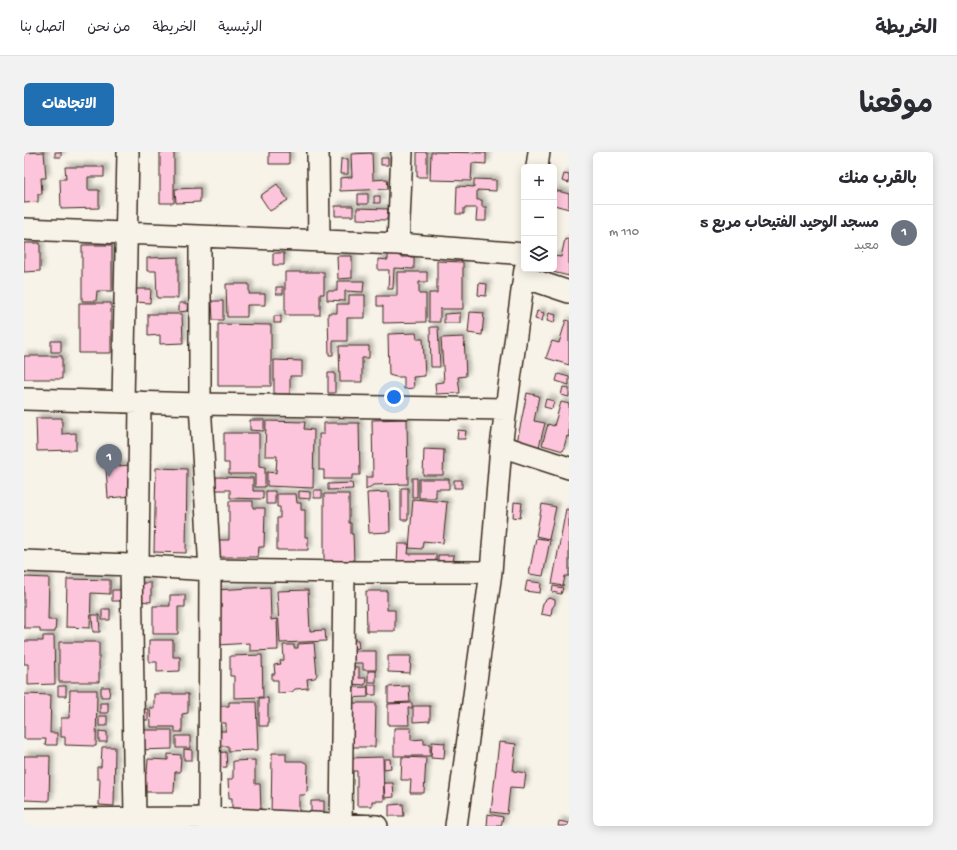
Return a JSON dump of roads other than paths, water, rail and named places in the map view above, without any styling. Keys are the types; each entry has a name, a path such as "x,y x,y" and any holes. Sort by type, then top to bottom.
{"street":[{"path":"128,152 126,233 134,565 135,818"},
{"path":"318,152 319,240"},
{"path":"398,244 402,152"},
{"path":"537,164 539,152"},
{"path":"24,229 200,237 319,240 398,244 521,254"},
{"path":"200,237 200,404 210,570 209,822"},
{"path":"456,826 490,572 501,446 524,273 569,292"},
{"path":"24,399 200,404 506,409"},
{"path":"501,446 569,468"},
{"path":"24,562 134,565 210,570 490,572"},
{"path":"341,825 344,572"},
{"path":"24,819 135,818 209,822 377,826"}],"place":[{"name":"مسجد الوحيد الفتيحاب مربع 5","path":"109,477"}]}
